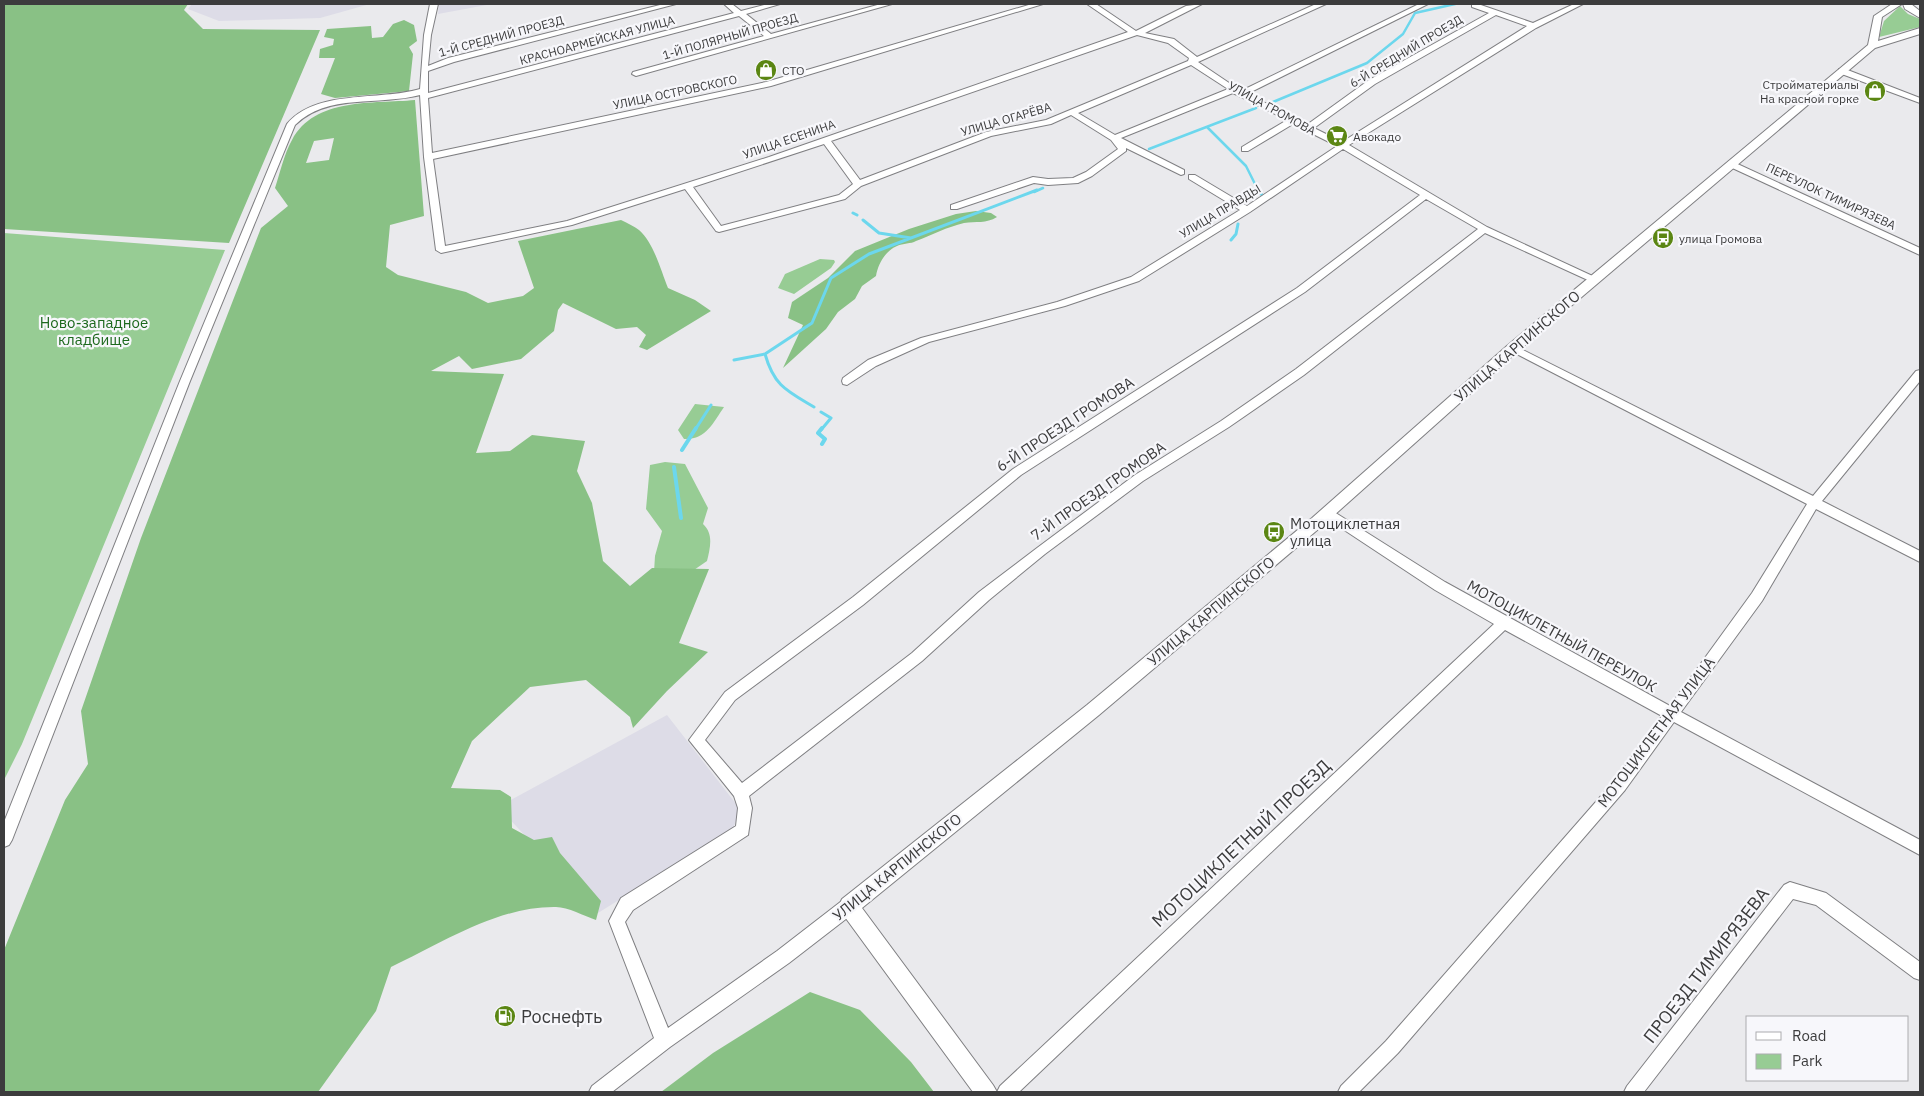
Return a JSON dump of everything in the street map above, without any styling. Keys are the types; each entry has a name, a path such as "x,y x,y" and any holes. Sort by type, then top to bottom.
{"main road":[{"path":"1872,46 1878,16 1898,4"},
{"path":"1907,4 1908,7 1920,15"},
{"name":"УЛИЦА КАРПИНСКОГО","path":"849,906 1093,710 1327,513 1513,348 1872,46 1920,31"},
{"path":"849,906 986,1092"}],"street":[{"path":"428,157 423,94 426,34 434,4"},
{"name":"1-Й СРЕДНИЙ ПРОЕЗД","path":"424,70 451,60 672,4"},
{"path":"728,4 769,36"},
{"name":"КРАСНОАРМЕЙСКАЯ УЛИЦА","path":"4,840 185,381 291,124 305,112 328,104 423,94 776,4"},
{"name":"1-Й ПОЛЯРНЫЙ ПРОЕЗД","path":"636,74 888,4"},
{"name":"УЛИЦА ОСТРОВСКОГО","path":"428,157 768,84 1039,4"},
{"name":"УЛИЦА ГРОМОВА","path":"1091,4 1133,32 1178,44 1193,57 1192,62 1238,91 1292,121 1344,146 1424,196 1484,229 1594,279"},
{"path":"1140,34 1169,16 1198,4"},
{"name":"УЛИЦА ОГАРЁВА","path":"687,185 719,229 842,197 858,184 989,134 1048,122 1192,62 1322,4"},
{"path":"1114,138 1238,91 1424,4"},
{"name":"УЛИЦА ПРАВДЫ","path":"847,381 872,363 925,340 1061,304 1135,279 1247,210 1533,26 1579,4"},
{"path":"1475,5 1533,26"},
{"name":"6-Й СРЕДНИЙ ПРОЕЗД","path":"1308,128 1372,82 1494,13"},
{"name":"УЛИЦА ЕСЕНИНА","path":"428,157 441,250 569,223 826,141 1126,35 1140,34"},
{"path":"1842,71 1920,101"},
{"path":"1071,112 1114,138 1181,172"},
{"path":"1246,148 1292,121"},
{"path":"954,208 1033,180 1048,182 1075,181 1089,174 1122,149 1114,138"},
{"path":"826,141 858,184"},
{"name":"ПЕРЕУЛОК ТИМИРЯЗЕВА","path":"1731,164 1920,252"},
{"path":"1192,177 1247,210"},
{"name":"6-Й ПРОЕЗД ГРОМОВА","path":"741,793 696,740 730,696 858,601 1017,472 1301,290 1424,196"},
{"name":"7-Й ПРОЕЗД ГРОМОВА","path":"741,793 917,657 984,596 1041,551 1139,478 1225,424 1300,372 1484,229"},
{"path":"1513,348 1920,558"},
{"name":"МОТОЦИКЛЕТНАЯ УЛИЦА","path":"1347,1092 1392,1047 1620,786 1670,713 1757,596 1814,503 1920,374"},
{"name":"МОТОЦИКЛЕТНЫЙ ПЕРЕУЛОК","path":"1327,513 1440,586 1504,623 1920,848"},
{"name":"МОТОЦИКЛЕТНЫЙ ПРОЕЗД","path":"1006,1092 1504,623"},
{"path":"664,1041 617,921 626,904 743,830 745,808 741,793"},
{"name":"ПРОЕЗД ТИМИРЯЗЕВА","path":"1633,1092 1790,890 1820,899 1920,972"},
{"name":"УЛИЦА КАРПИНСКОГО","path":"598,1092 664,1041 783,957 849,906"}],"shaded area":[{"path":"192,4 370,4 320,18 219,21 188,9"},
{"path":"439,4 492,4 438,14"},
{"path":"667,715 740,809 733,829 598,913 498,807"}],"green space":[{"path":"4,4 188,4 184,10 203,29 320,30 229,243 4,229"},
{"path":"1900,6 1908,14 1920,19 1920,27 1879,37 1884,21"},
{"path":"404,20 414,25 417,41 409,47 413,54 409,91 335,98 321,94 335,58 319,58 320,49 333,45 334,39 324,37 327,29 371,26 372,38 383,37 393,24"},
{"path":"415,100 424,216 390,225 386,267 398,275 466,292 488,303 523,296 534,288 518,241 621,220 639,230 649,242 668,288 695,300 711,311 647,350 639,347 646,335 637,327 616,329 563,303 558,310 554,331 521,359 472,369 459,356 431,371 504,374 476,453 510,451 532,435 585,441 577,471 592,503 603,561 630,586 652,568 709,569 679,643 708,652 667,691 633,728 630,717 586,680 530,687 472,741 451,788 500,790 511,797 512,828 534,840 552,837 560,853 601,901 596,920 561,907 534,908 492,919 450,937 391,967 376,1011 318,1092 4,1092 4,950 65,800 88,764 81,711 141,538 261,228 288,206 275,188 287,151 302,126 315,116 330,110 346,105","holes":["334,138 329,160 306,163 314,141"]},
{"path":"976,211 991,213 997,217 985,221 968,222 958,225 914,242 899,245 889,251 880,263 876,276 862,286 855,299 838,312 826,329 783,368 803,325 788,318 792,302 828,278 855,251 909,229 956,214"},
{"name":"Ново-западное кладбище","path":"4,233 225,250 22,744 4,780"},
{"path":"820,259 834,260 835,262 831,268 794,294 778,288 785,274"},
{"path":"695,404 724,407 703,434 692,439 684,439 678,430"},
{"path":"665,462 685,464 708,508 703,524 710,537 707,561 691,572 654,572 655,556 662,531 646,509 650,465"},
{"path":"810,992 860,1010 911,1062 934,1092 661,1092 713,1053"}],"waterway":[{"path":"1273,102 1367,63 1403,34 1415,13 1455,4"},
{"path":"1149,149 1256,108"},
{"path":"1207,127 1246,166 1259,192"},
{"path":"1034,192 1043,188"},
{"path":"911,238 1037,190"},
{"path":"1259,192 1265,198"},
{"path":"853,213 857,215"},
{"path":"863,220 879,233 911,238"},
{"path":"1231,240 1236,234 1238,224"},
{"path":"765,354 812,323 831,278 869,254 911,238"},
{"path":"734,360 765,354"},
{"path":"765,354 777,381 789,392 814,407"},
{"path":"695,430 711,405"},
{"path":"821,412 831,418 821,430"},
{"path":"682,450 696,428"},
{"path":"822,428 818,433 825,439 822,444"},
{"path":"674,467 681,518"}],"place":[{"name":"СТО","path":"766,70"},
{"name":"Стройматериалы На красной горке","path":"1875,91"},
{"name":"Авокадо","path":"1337,136"},
{"name":"улица Громова","path":"1663,238"},
{"name":"Мотоциклетная улица","path":"1274,532"},
{"name":"Роснефть","path":"505,1016"}]}
